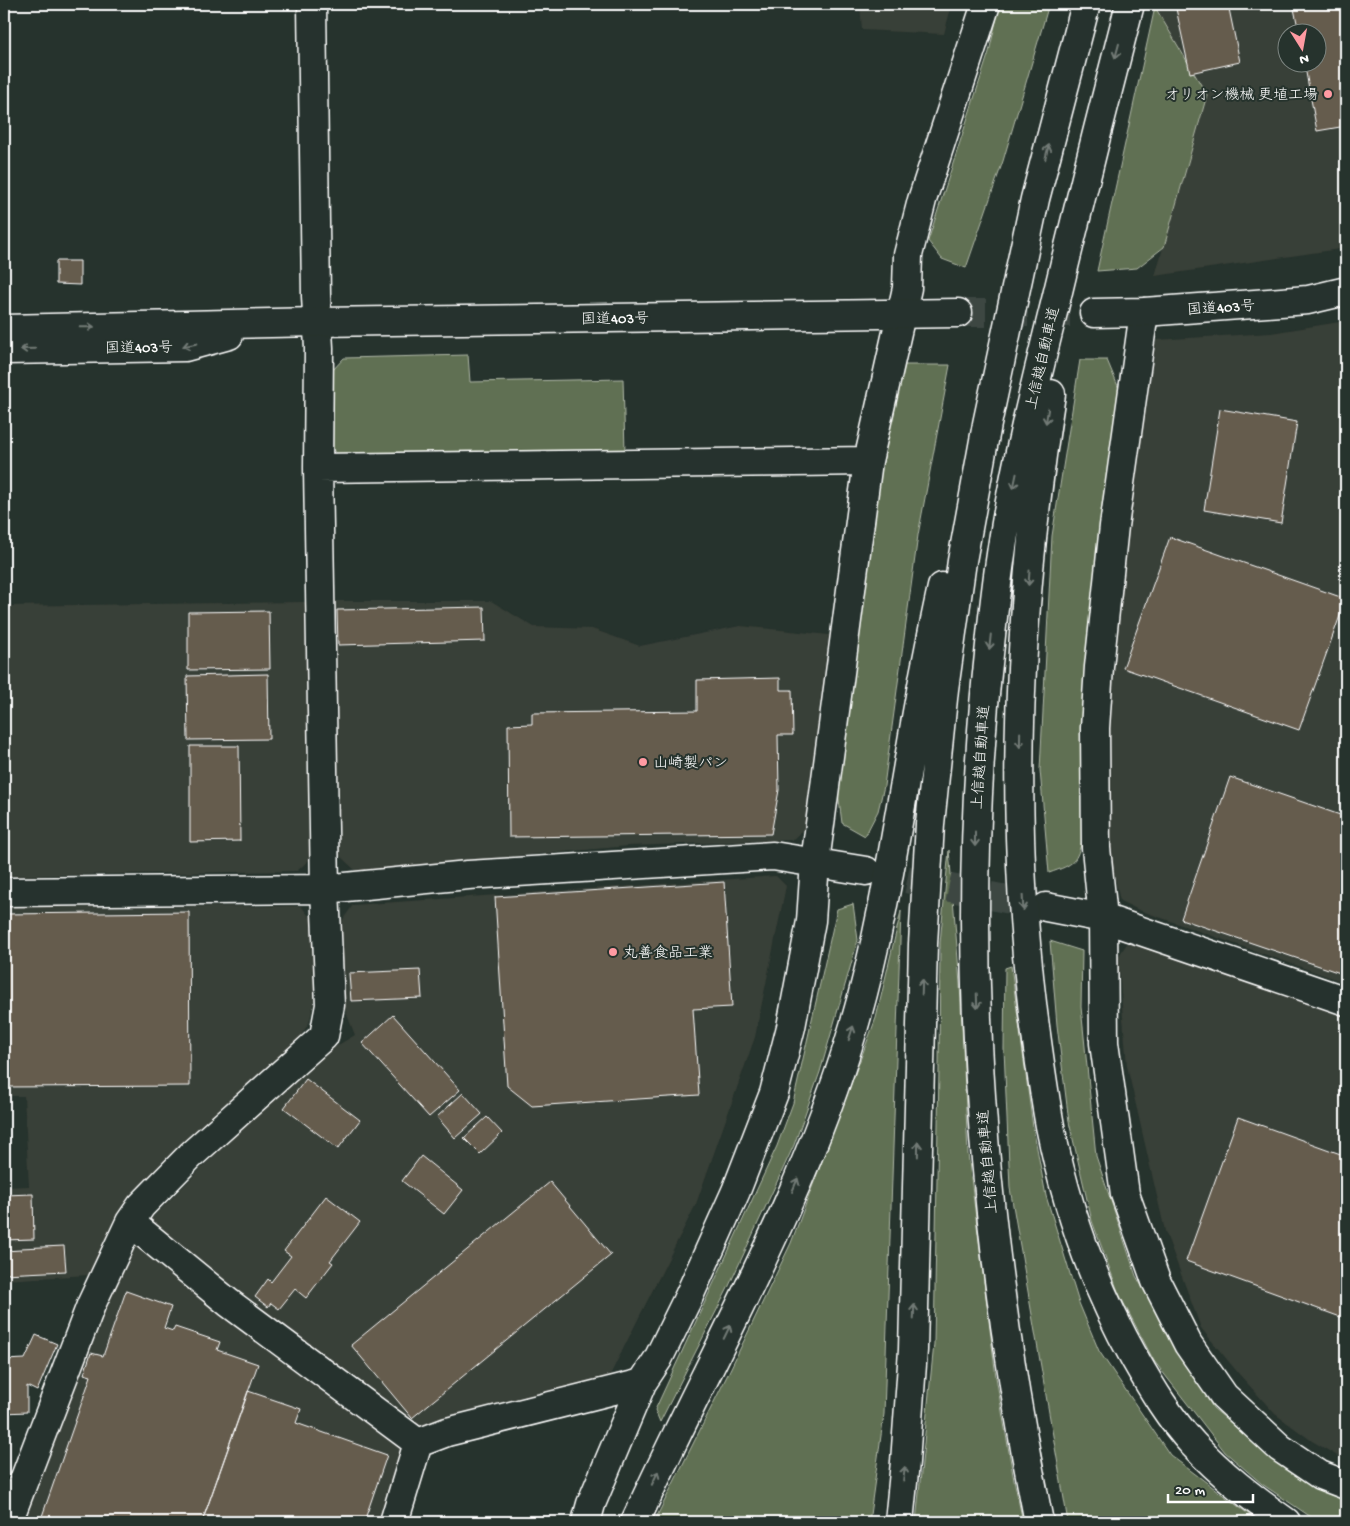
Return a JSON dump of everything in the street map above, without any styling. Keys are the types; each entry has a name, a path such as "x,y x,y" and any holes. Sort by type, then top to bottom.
{"main road":[{"path":"8,1522 91,1305 130,1222 141,1206 191,1155 324,1036 330,1005 325,889 312,4"},
{"path":"586,1522 591,1504 642,1383 658,1359 690,1296 736,1191 774,1092 791,1027 811,921 815,862 868,461 907,288 908,255 922,200 986,4"},
{"path":"634,1522 779,1223 821,1124 853,1027 876,942 935,620 989,360 1035,199 1086,4"},
{"name":"上信越自動車道","path":"1039,1522 1024,1450 1008,1347 984,1145 975,946 975,830 981,718 1006,523 1034,389 1130,4"},
{"path":"1098,127 1063,316 1045,433 1032,545 1022,662 1021,862 1027,962 1038,1050 1050,1128 1070,1203 1093,1273 1120,1334 1154,1393 1192,1443 1234,1485 1286,1522"},
{"path":"899,1522 913,1350 923,944 930,824 944,688 962,560 987,424 1035,199"},
{"name":"国道403号","path":"1094,313 1144,312 1308,300 1346,291"},
{"path":"1144,312 1114,526 1099,667 1095,728 1096,848 1103,918 1104,1043 1125,1194 1156,1281 1188,1344 1224,1396 1280,1448 1320,1475 1346,1485"},
{"name":"国道403号","path":"4,328 958,313"},
{"name":"国道403号","path":"4,350 185,347 271,324"},
{"path":"318,468 868,461"},
{"path":"4,892 325,889 468,875 773,856 866,871"},
{"path":"1046,907 1103,918 1346,1001"},
{"path":"130,1222 229,1303 418,1443"},
{"path":"418,1443 446,1432 642,1383"},
{"path":"394,1522 418,1443"}],"shaded area":[{"path":"860,4 952,4 944,34 862,30"},
{"path":"1156,4 1346,4 1346,248 1155,276 1207,95 1155,7"},
{"path":"1346,321 1346,983 1139,910 1120,901 1107,842 1108,665 1156,340 1271,333"},
{"path":"334,601 491,601 534,627 592,629 640,646 740,626 829,635 804,829 792,840 628,846 356,871 340,856"},
{"path":"305,602 309,860 297,871 10,876 6,606"},
{"path":"776,876 786,886 755,1037 696,1204 610,1375 417,1431 145,1225 222,1147 330,1050 355,1035 344,1007 341,922 353,905"},
{"path":"301,906 312,920 315,999 309,1023 298,1040 162,1162 128,1203 88,1275 4,1280 4,1187 29,1186 24,1096 4,1096 4,907"},
{"path":"1128,942 1346,1017 1346,1461 1312,1441 1275,1414 1201,1328 1165,1231 1127,1066 1118,957"},
{"path":"138,1238 403,1445 380,1522 19,1522 110,1291"}],"green space":[{"path":"1000,4 1049,4 1003,161 966,268 942,259 928,241 989,52"},
{"path":"1155,7 1207,95 1164,247 1137,268 1097,271"},
{"path":"468,355 470,382 623,379 625,452 341,457 332,449 331,372 344,358"},
{"path":"1080,360 1107,360 1122,396 1083,837 1073,861 1069,865 1049,873 1040,770 1052,536"},
{"path":"898,365 950,365 918,535 884,786 878,811 865,836 842,823 837,784 867,530"},
{"path":"949,850 960,984 968,1154 996,1377 1023,1522 916,1522 934,1344 940,943"},
{"path":"853,904 858,940 820,1072 794,1145 728,1288 660,1422 655,1410 777,1146 793,1103 837,909"},
{"path":"901,911 884,1414 869,1522 654,1522 791,1243 876,1018"},
{"path":"1050,941 1082,951 1081,1007 1096,1156 1136,1276 1213,1408 1293,1475 1346,1500 1346,1522 1323,1522 1311,1517 1262,1484 1225,1452 1154,1361 1119,1294 1092,1221 1069,1122 1057,1025"},
{"path":"1011,966 1033,1127 1046,1196 1079,1303 1099,1351 1170,1455 1259,1522 1068,1522 1010,1188 1004,1049 1005,968"}],"building":[{"path":"1175,4 1228,4 1240,62 1190,73"},
{"name":"オリオン機械 更埴工場","path":"1293,4 1346,4 1346,126 1317,131 1306,72 1328,72 1328,22 1297,22"},
{"path":"56,261 80,261 80,285 56,284"},
{"path":"1220,409 1297,422 1281,523 1204,510"},
{"path":"1170,537 1346,599 1299,730 1123,668"},
{"path":"484,607 485,641 338,645 337,610"},
{"path":"269,611 270,669 188,670 188,612"},
{"path":"268,674 269,739 188,740 187,676"},
{"name":"山崎製パン","path":"780,678 780,690 792,690 793,735 778,735 779,790 771,834 509,837 508,725 532,724 532,713 697,711 697,680"},
{"path":"190,746 239,746 240,841 190,842"},
{"path":"1230,777 1346,817 1346,975 1181,919"},
{"name":"丸善食品工業","path":"724,882 732,1007 693,1009 699,1095 532,1106 507,1086 495,897"},
{"path":"189,912 190,1086 4,1087 4,914"},
{"path":"420,970 422,998 351,1001 349,973"},
{"path":"393,1015 460,1090 429,1117 362,1043"},
{"path":"306,1079 360,1120 338,1149 284,1108"},
{"path":"463,1093 482,1114 455,1138 437,1117"},
{"path":"487,1117 502,1133 480,1154 464,1138"},
{"path":"1238,1117 1346,1156 1346,1319 1186,1261"},
{"path":"421,1156 463,1190 444,1214 402,1181"},
{"path":"550,1182 611,1255 412,1418 351,1345"},
{"path":"33,1194 34,1239 4,1240 4,1195"},
{"path":"326,1196 360,1222 330,1261 333,1263 306,1298 295,1289 279,1309 271,1303 268,1307 255,1297 268,1279 271,1282 291,1256 284,1251"},
{"path":"64,1246 66,1271 4,1274 4,1251 21,1250 21,1248"},
{"path":"126,1291 171,1307 164,1328 173,1331 175,1327 220,1342 217,1350 258,1364 202,1522 40,1522 91,1376 84,1374 91,1353 103,1356"},
{"path":"36,1335 57,1344 37,1391 27,1386 27,1412 4,1413 4,1360 25,1359"},
{"path":"248,1391 301,1409 296,1423 387,1455 364,1522 202,1522"}],"tunnel":[{"path":"958,313 1094,313"},
{"path":"866,871 1046,907"}],"place":[{"name":"オリオン機械 更埴工場","path":"1328,94"},
{"name":"山崎製パン","path":"643,762"},
{"name":"丸善食品工業","path":"613,952"}]}
